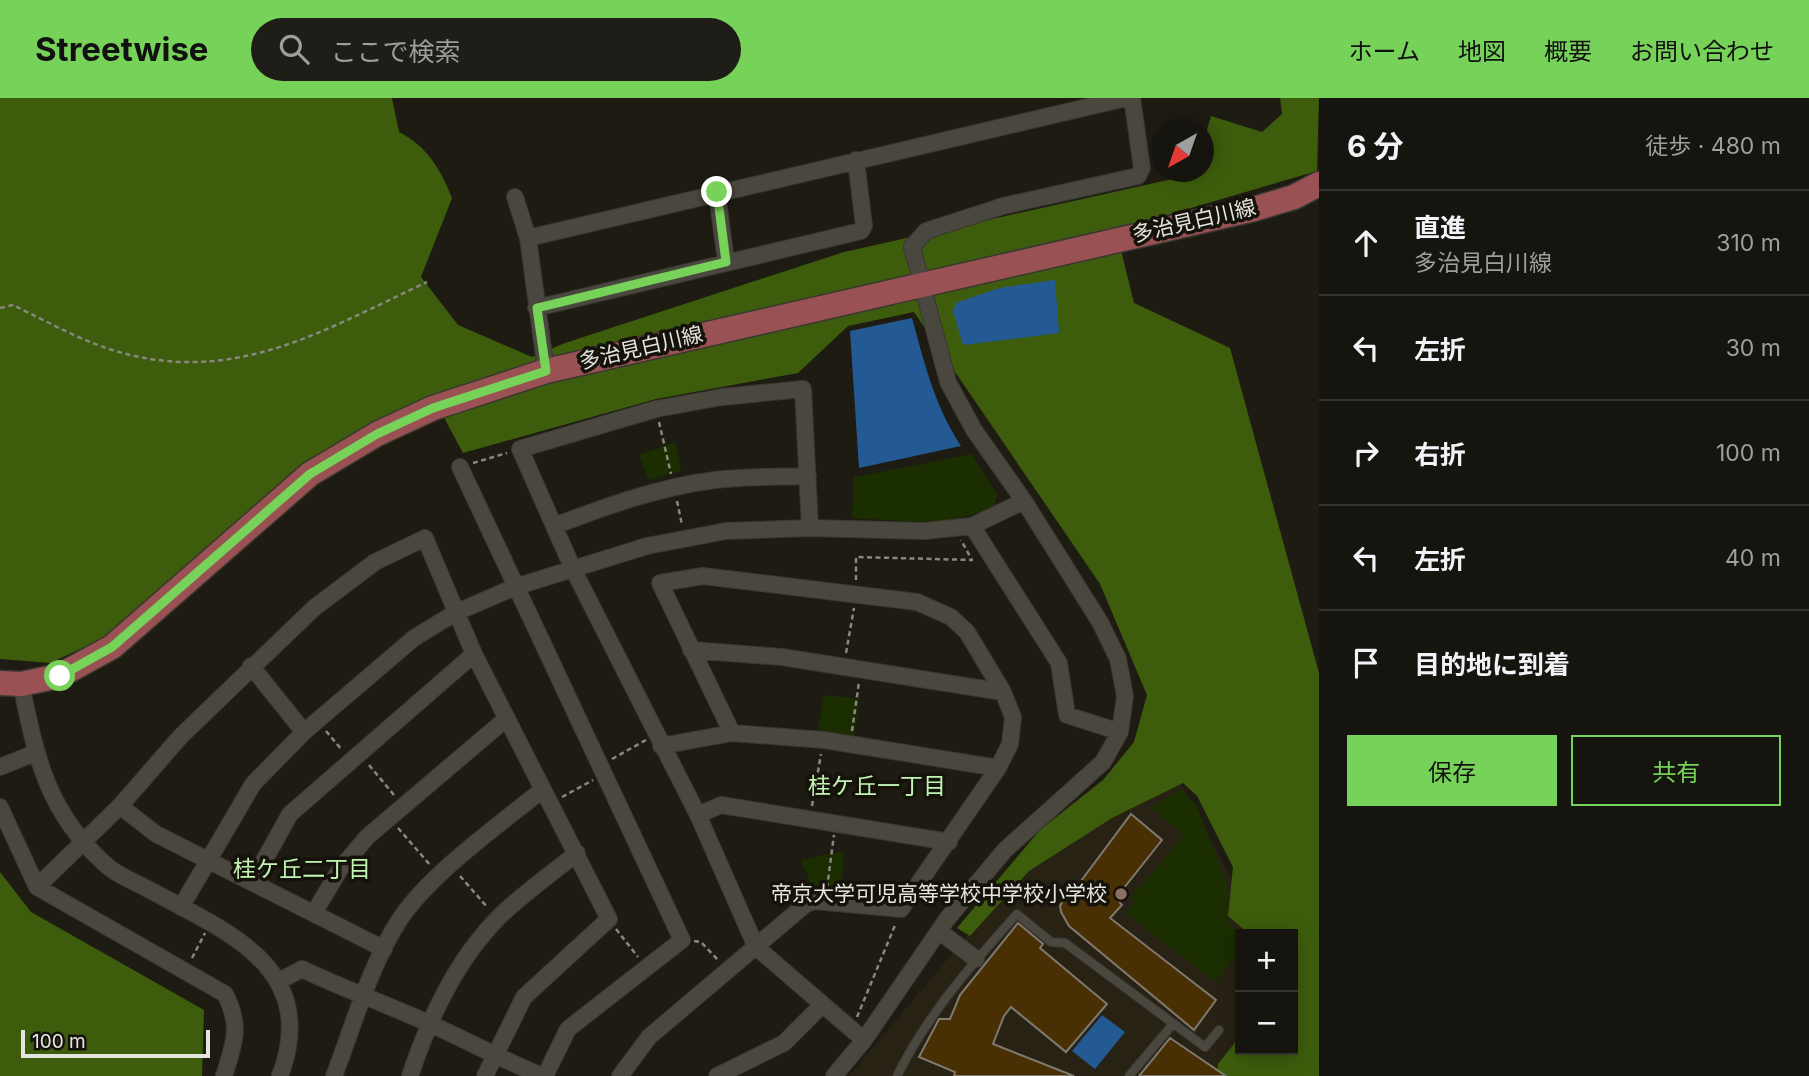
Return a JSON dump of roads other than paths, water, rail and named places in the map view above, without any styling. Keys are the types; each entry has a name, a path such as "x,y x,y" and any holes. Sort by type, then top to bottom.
{"main road":[{"name":"多治見白川線","path":"10,684 60,676 112,647 310,474 366,440 433,408 546,371 1254,209 1294,197 1319,184"}],"street":[{"path":"527,238 1126,98"},
{"path":"834,1076 858,1035 1005,850 1103,762 1120,732 1125,696 1118,659 1100,622 1024,501 974,430 948,382 912,247 926,231 1003,206 1138,176 1142,168 1132,98"},
{"path":"537,308 862,231 864,226 856,160"},
{"path":"717,192 726,262"},
{"path":"515,197 527,238 546,371"},
{"path":"810,528 803,389 722,397 656,409 520,449 573,569 658,741 698,815 756,947 858,1035"},
{"path":"279,981 302,969 364,998 428,1022 493,1056 543,1076 568,1029 682,940 460,467"},
{"path":"554,526 622,500 674,487 717,480 808,476"},
{"path":"181,907 253,783 317,720 414,638 455,613 515,587 647,546 726,531 810,528 924,531 972,526 1024,501"},
{"path":"972,526 1059,663 1067,715 1120,732"},
{"path":"37,887 120,806 181,736 314,608 375,562 425,538 474,654 609,919 524,997 485,1076"},
{"path":"620,1076 649,1037 806,904 825,902 901,909 950,842 998,768 1010,744 1013,717 1003,692 967,632 951,617 917,602 703,576 660,583 732,733"},
{"path":"691,650 782,657 1003,692"},
{"path":"252,881 290,814 354,755 474,654"},
{"path":"251,667 304,732"},
{"path":"10,684 61,816 84,842 106,866 253,949 279,981 289,1017 289,1050 280,1076"},
{"path":"314,913 340,869 367,837 507,718"},
{"path":"658,741 732,733 824,740 998,768"},
{"path":"0,767 35,753"},
{"path":"334,1076 384,949 401,917 446,871 546,797"},
{"path":"698,815 720,805 950,842"},
{"path":"120,806 156,834 384,949"},
{"path":"0,807 37,887 225,994 236,1015 234,1045 224,1076"},
{"path":"410,1076 428,1022 463,961 497,919 577,853"},
{"path":"939,930 976,959"},
{"path":"717,1076 784,1042 822,1005"}],"lane":[{"path":"910,1076 897,1076 916,1037 976,959 1017,914 1051,942 1065,943 1205,1047 1219,1030"},
{"path":"1129,1076 1173,1024"}],"water":[{"path":"1055,280 1059,333 963,345 953,311 956,303 999,288"},
{"path":"912,318 937,400 961,446 859,468 850,331"},
{"path":"1102,1015 1125,1032 1095,1069 1072,1051"}],"place":[{"name":"帝京大学可児高等学校中学校小学校","path":"1121,894"}],"district":[{"name":"桂ケ丘一丁目","path":"877,786"},
{"name":"桂ケ丘二丁目","path":"302,869"}]}
